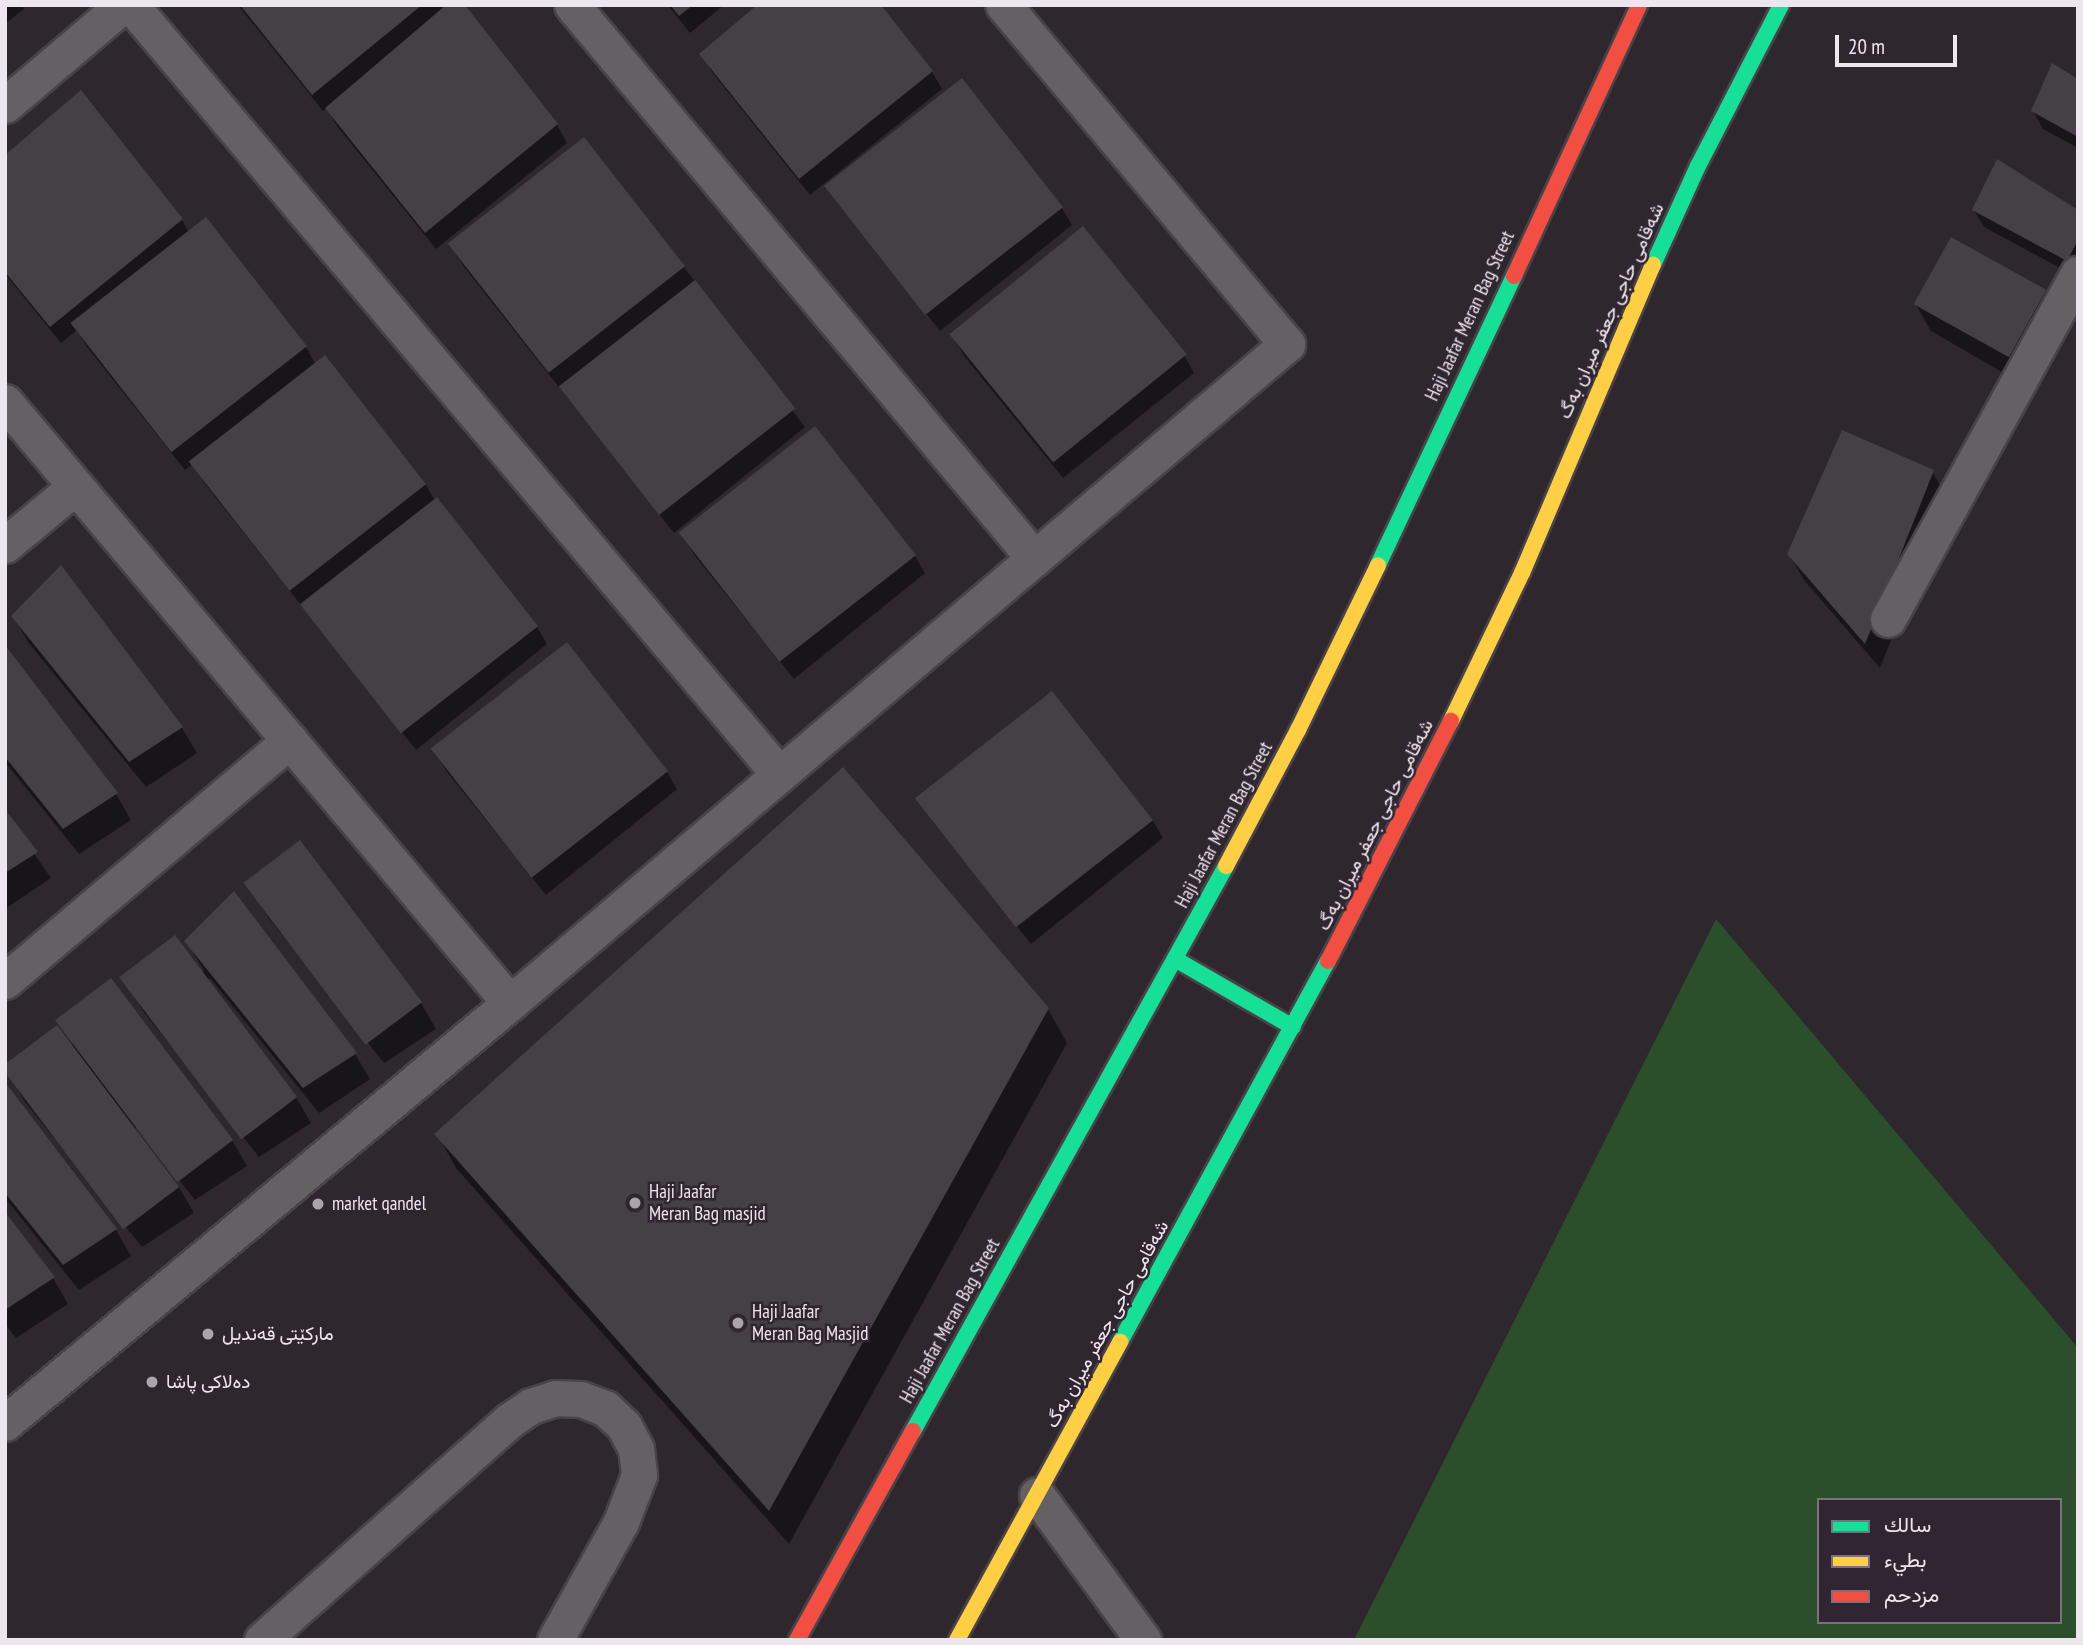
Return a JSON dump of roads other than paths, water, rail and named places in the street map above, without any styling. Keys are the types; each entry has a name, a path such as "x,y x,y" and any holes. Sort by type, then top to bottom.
{"street":[{"path":"5,104 123,5"},
{"path":"131,5 779,774"},
{"path":"572,5 1034,558"},
{"path":"5,1423 510,1003 1287,344 1004,5"},
{"name":"Haji Jaafar Meran Bag Street","path":"797,1640 1244,834 1356,614 1639,5"},
{"name":"شەقامی حاجی جعفر میران بەگ","path":"957,1640 1293,1027 1479,667 1522,573 1628,319 1698,166 1781,5"},
{"path":"1888,619 2078,274"},
{"path":"5,402 510,1003"},
{"path":"5,545 76,486"},
{"path":"5,981 290,740"},
{"path":"1175,959 1293,1027"},
{"path":"262,1640 510,1420 531,1406 555,1398 581,1399 605,1408 624,1426 636,1449 639,1475 621,1522 555,1640"},
{"path":"1037,1495 1143,1640"}],"place":[{"name":"Haji Jaafar Meran Bag masjid","path":"635,1203"},
{"name":"market qandel","path":"318,1204"},
{"name":"Haji Jaafar Meran Bag Masjid","path":"738,1323"},
{"name":"مارکێتی قەندیل","path":"208,1334"},
{"name":"دەلاکی پاشا","path":"152,1382"}]}
